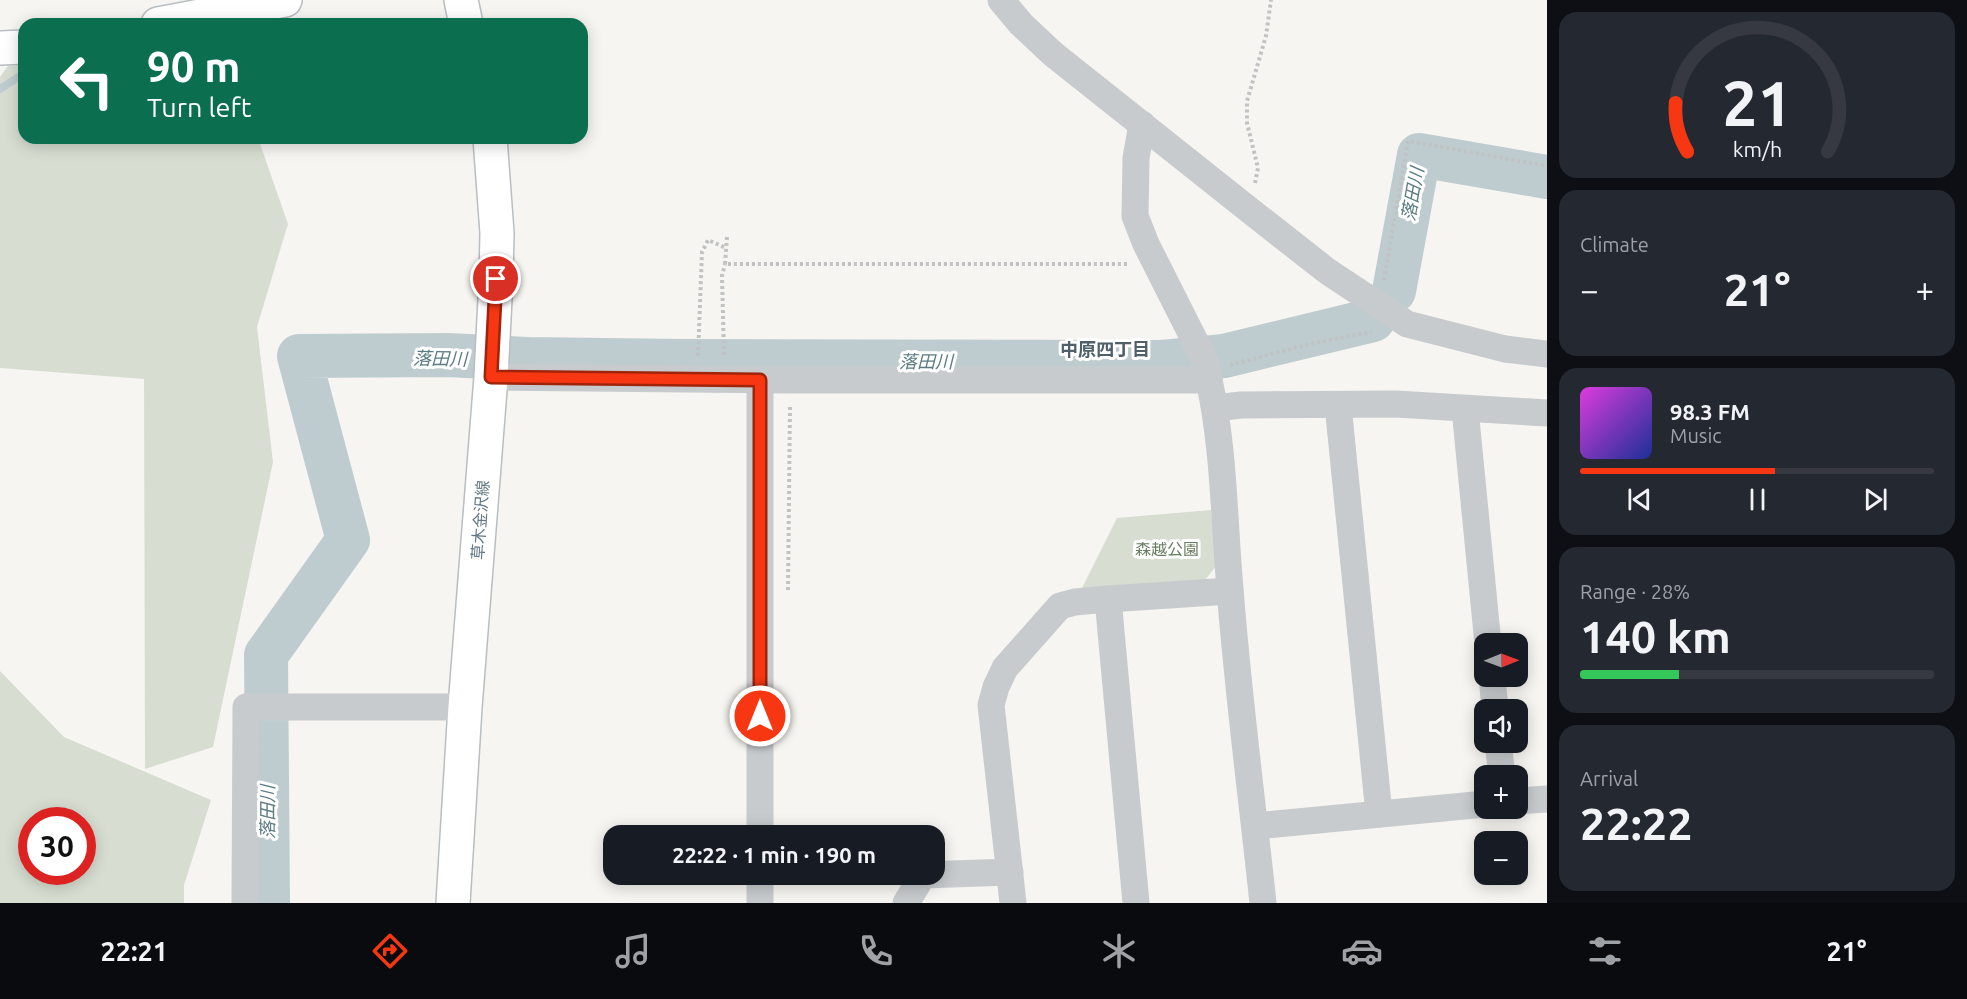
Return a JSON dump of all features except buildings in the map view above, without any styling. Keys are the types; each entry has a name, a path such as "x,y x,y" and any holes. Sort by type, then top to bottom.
{"main road":[{"path":"190,18 285,0"},
{"path":"461,0 465,18"},
{"path":"0,48 18,47"},
{"name":"草木金沢線","path":"453,903 465,707 491,377 497,233 490,144"}],"street":[{"path":"1001,0 1021,24 1053,54 1327,271 1373,302 1407,324 1505,349 1547,354"},
{"path":"1142,124 1136,158 1135,216 1156,264 1206,363 1215,408 1230,591 1263,903"},
{"path":"491,377 760,380 1208,375"},
{"path":"760,380 760,825"},
{"path":"1215,408 1240,405 1396,404 1547,413"},
{"path":"1338,405 1379,814"},
{"path":"1465,409 1487,633"},
{"path":"1013,903 992,705 996,687 1005,668 1060,606 1108,599 1230,591"},
{"path":"1108,599 1136,903"},
{"path":"245,903 246,707 465,707"},
{"path":"1528,800 1547,799"},
{"path":"1255,826 1474,805"},
{"path":"906,903 923,875 1010,872"},
{"path":"760,885 760,903"}],"path":[{"path":"1248,209 1258,168 1247,123 1247,101 1266,36 1271,0"},
{"path":"1373,302 1384,284 1408,141 1547,166"},
{"path":"724,380 722,276 727,237"},
{"path":"697,380 702,252 708,240 726,248"},
{"path":"725,264 1156,264"},
{"path":"1208,375 1314,343 1379,331 1398,318"}],"green space":[{"path":"18,65 18,144 260,144 288,224 257,327 273,462 213,747 145,769 144,379 0,368 0,77 8,66"},
{"name":"森越公園","path":"1211,510 1217,565 1205,580 1081,590 1117,518"},
{"path":"0,671 64,737 211,800 184,885 184,903 0,903"}],"waterway":[{"path":"0,89 18,77"},
{"name":"落田川","path":"1394,291 1419,155 1547,177"},
{"name":"落田川","path":"268,903 266,655 348,540 299,356 448,355 528,359 682,361 1162,362 1224,356 1373,320"}],"district":[{"name":"中原四丁目","path":"1105,349"}],"route":[{"path":"496,279 491,377 760,380 760,716"}]}
